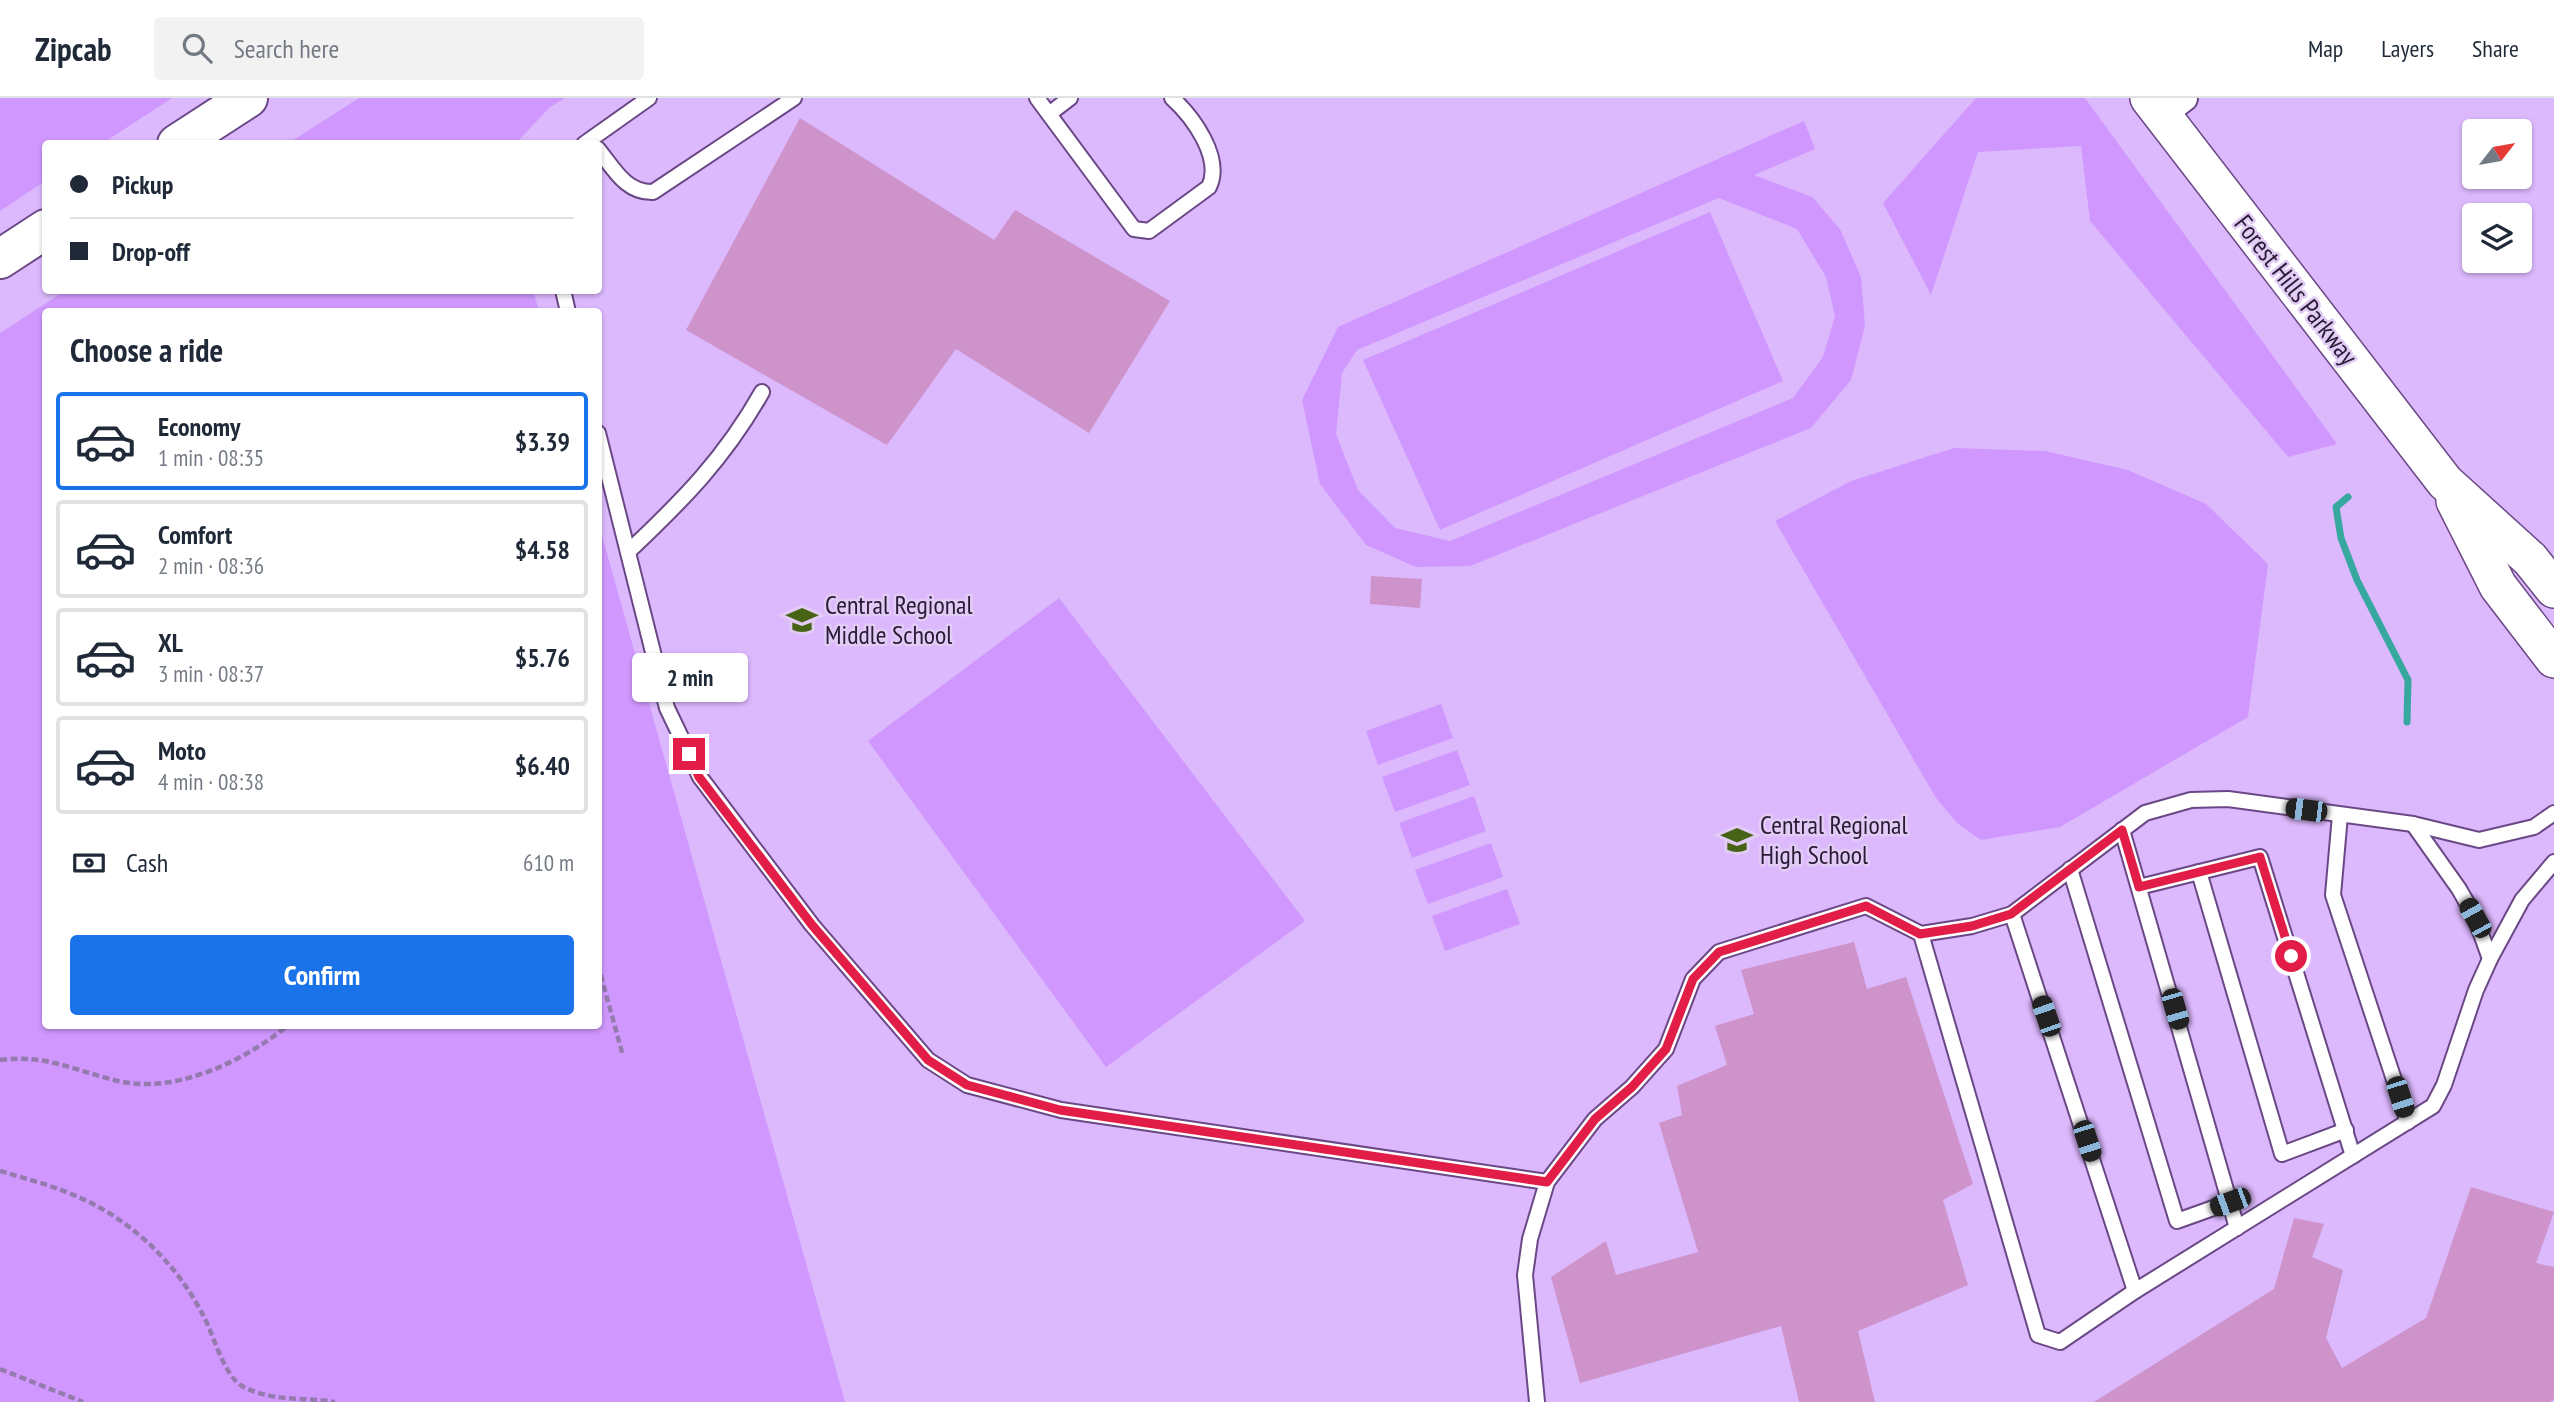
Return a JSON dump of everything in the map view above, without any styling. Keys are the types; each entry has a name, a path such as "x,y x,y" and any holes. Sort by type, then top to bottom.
{"highway":[{"path":"183,140 248,98"},
{"path":"0,259 42,232"}],"main road":[{"name":"Forest Hills Parkway","path":"2165,104 2445,482 2498,586 2554,659"},
{"name":"Forest Hills Parkway","path":"2445,482 2530,559 2553,586"}],"lane":[{"path":"596,140 649,98"},
{"path":"602,156 624,181 640,192 653,192 794,98"},
{"path":"1037,98 1134,229 1149,231 1209,187 1214,177 1199,130 1172,98"},
{"path":"1049,114 1070,98"},
{"path":"628,552 688,496 724,453 762,392"},
{"path":"602,449 667,708 699,777 812,925 928,1060 967,1085 1060,1110 1547,1182"},
{"path":"1537,1402 1525,1275 1530,1239 1547,1182 1595,1119 1632,1087 1666,1049 1693,979 1719,952 1866,906 1920,934 1972,926 2011,914 2145,813 2190,800 2228,799 2413,824 2479,840 2534,827 2554,813"},
{"path":"2340,815 2333,895 2408,1122"},
{"path":"2413,824 2459,889 2475,918 2490,959"},
{"path":"2122,830 2237,1228"},
{"path":"2139,887 2260,857 2353,1156"},
{"path":"1920,934 2038,1335 2060,1342 2135,1291 2433,1106 2444,1086 2476,990 2490,959 2522,900 2554,862"},
{"path":"2070,869 2177,1221 2230,1202"},
{"path":"2199,872 2282,1154 2346,1130"},
{"path":"2011,914 2135,1291"}],"path":[{"path":"602,979 623,1056"},
{"path":"0,1060 13,1058 68,1065 116,1081 142,1085 198,1075 229,1064 259,1047 282,1029"},
{"path":"0,1171 71,1194 103,1209 162,1255 186,1284 226,1368 239,1385 262,1396 335,1402"},
{"path":"0,1369 83,1402"}],"shaded area":[{"path":"0,98 172,98 108,140 42,140 42,183 0,211"},
{"path":"359,98 565,98 550,107 519,140 294,140"},
{"path":"1976,98 2085,98 2337,444 2288,457 2090,221 2081,146 1978,152 1931,295 1883,203"},
{"path":"1804,121 1815,149 1754,175 1812,197 1840,229 1861,277 1865,326 1851,380 1811,428 1470,566 1416,567 1366,545 1320,484 1302,400 1338,327","holes":["1719,198 1797,229 1826,277 1835,316 1823,357 1793,398 1450,541 1395,528 1358,490 1336,434 1342,373 1357,350"]},
{"path":"1710,212 1783,381 1440,530 1363,360"},
{"path":"60,294 534,294 538,308 42,308 42,1029 602,1029 602,536 845,1402 0,1402 0,333"},
{"path":"1954,448 2045,451 2128,470 2206,504 2268,564 2248,717 2060,827 1981,840 1957,823 1936,798 1775,521 1851,481"},
{"path":"1059,598 1305,921 1106,1067 868,741"},
{"path":"1441,704 1453,738 1378,765 1366,731"},
{"path":"1457,750 1470,785 1395,812 1382,777"},
{"path":"1474,796 1486,831 1412,858 1399,823"},
{"path":"1491,843 1503,877 1428,904 1415,870"},
{"path":"1507,889 1520,924 1445,951 1432,916"}],"building":[{"path":"800,118 994,240 1015,210 1170,301 1089,433 956,349 887,445 686,330"},
{"path":"1371,576 1422,579 1420,608 1370,604"},
{"path":"1854,942 1867,989 1906,977 1973,1184 1943,1200 1968,1285 1858,1331 1875,1402 1799,1402 1781,1326 1580,1383 1551,1277 1606,1241 1616,1275 1698,1252 1659,1123 1682,1115 1677,1086 1727,1065 1715,1026 1754,1014 1741,970"},
{"path":"2471,1187 2554,1212 2536,1263 2554,1267 2554,1399 2550,1402 2094,1402 2274,1289 2294,1218 2324,1224 2312,1257 2343,1270 2326,1338 2342,1368 2426,1318"}],"waterway":[{"path":"2348,497 2336,507 2341,538 2357,580 2408,680 2407,722"}],"place":[{"name":"Central Regional Middle School","path":"802,620"},
{"name":"Central Regional High School","path":"1737,840"}],"route":[{"path":"689,754 699,777 812,925 928,1060 967,1085 1060,1110 1547,1182 1595,1119 1632,1087 1666,1049 1693,979 1719,952 1866,906 1920,934 1972,926 2011,914 2122,830 2139,887 2260,857 2291,956"}]}
